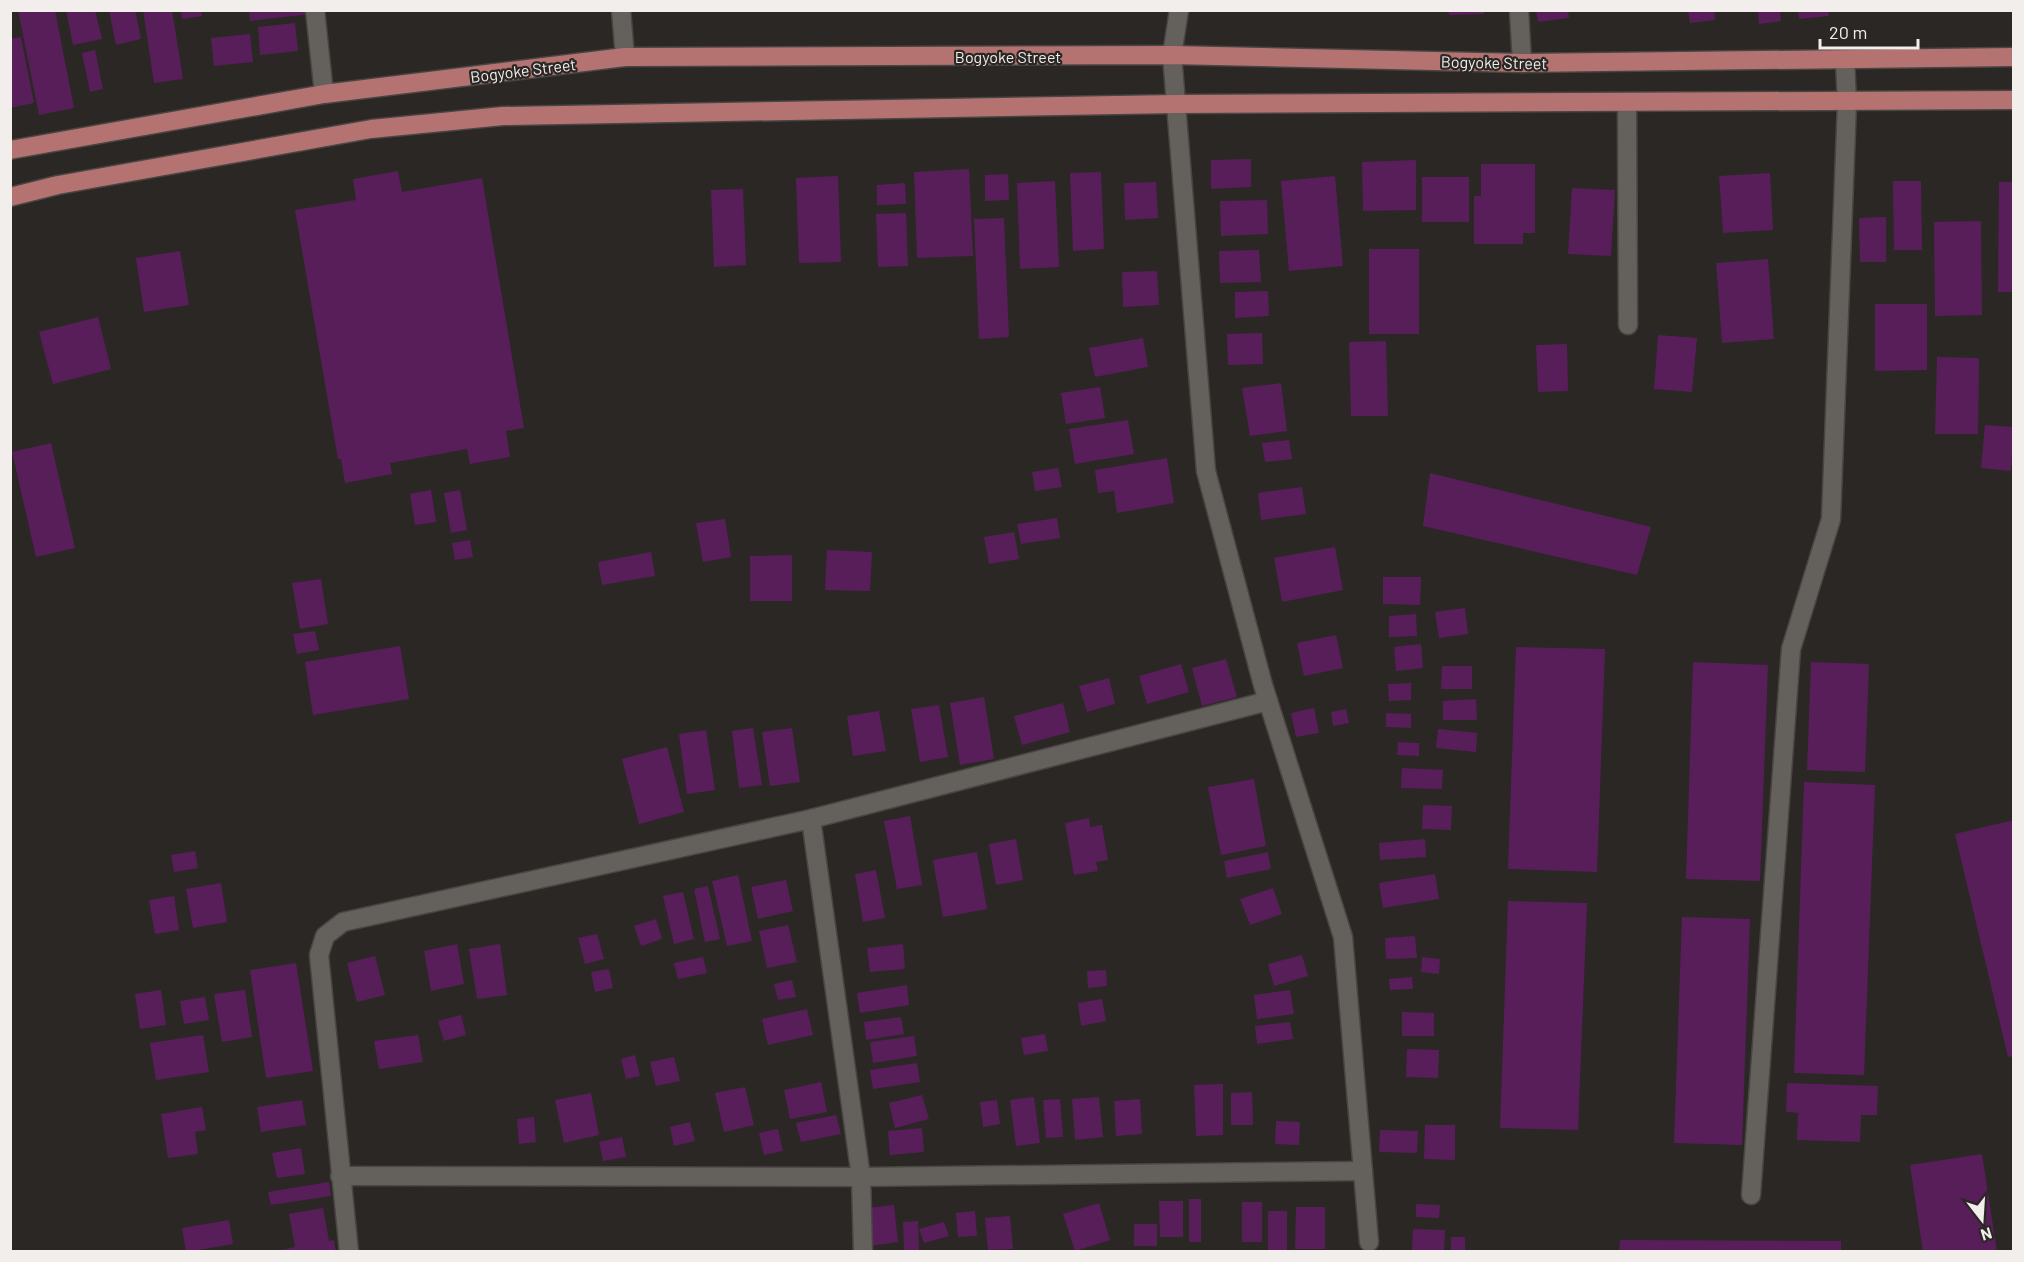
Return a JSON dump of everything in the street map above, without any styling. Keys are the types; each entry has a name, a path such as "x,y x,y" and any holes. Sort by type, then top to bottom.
{"main road":[{"name":"Bogyoke Street","path":"10,150 324,94 625,57 1172,55 1522,63 2013,57"},
{"path":"10,197 58,185 371,129 504,116 1175,104 1847,103 2013,100"}],"street":[{"path":"315,10 324,94"},
{"path":"621,10 625,57"},
{"path":"1179,10 1172,55 1206,471 1268,701 1343,937 1369,1242"},
{"path":"1519,10 1522,63"},
{"path":"1751,1195 1791,649 1831,519 1847,103 1845,60"},
{"path":"1627,103 1628,325"},
{"path":"349,1251 320,955 325,936 343,922 811,819 1268,701"},
{"path":"811,819 861,1177 863,1251"},
{"path":"340,1176 861,1177 1363,1171"}],"building":[{"path":"18,10 55,10 74,108 39,115"},
{"path":"66,10 95,10 102,39 73,45"},
{"path":"109,10 135,10 141,39 116,45"},
{"path":"143,10 172,10 183,79 154,83"},
{"path":"181,10 201,10 202,16 182,19"},
{"path":"249,10 311,10 311,14 250,21"},
{"path":"1448,10 1484,10 1484,14 1449,15"},
{"path":"1536,10 1568,10 1569,18 1538,22"},
{"path":"1688,10 1714,10 1715,20 1690,23"},
{"path":"1758,10 1780,10 1781,21 1759,24"},
{"path":"1798,10 1828,10 1829,16 1799,19"},
{"path":"295,23 298,51 260,55 258,27"},
{"path":"250,34 253,62 214,66 211,38"},
{"path":"21,37 34,103 10,108 10,39"},
{"path":"95,50 103,89 90,92 82,53"},
{"path":"1251,159 1251,187 1211,189 1211,160"},
{"path":"1416,160 1416,210 1363,211 1362,162"},
{"path":"1481,164 1535,164 1535,233 1523,233 1523,244 1474,244 1474,196 1481,196"},
{"path":"969,169 973,256 917,258 914,172"},
{"path":"398,171 402,192 482,178 524,428 506,431 510,457 470,464 467,449 390,463 392,474 345,483 341,459 338,459 295,210 356,200 353,179"},
{"path":"1101,172 1104,249 1073,251 1070,173"},
{"path":"1770,173 1773,230 1723,233 1719,176"},
{"path":"1008,174 1009,200 985,201 985,175"},
{"path":"838,176 841,262 799,263 796,178"},
{"path":"1335,176 1343,266 1289,271 1281,181"},
{"path":"1422,177 1469,177 1469,222 1422,222"},
{"path":"1055,181 1059,267 1020,269 1017,183"},
{"path":"1893,181 1921,181 1922,250 1894,250"},
{"path":"1156,182 1158,218 1125,220 1124,183"},
{"path":"1999,182 2014,182 2014,292 1998,292"},
{"path":"905,183 906,204 877,205 877,185"},
{"path":"1572,188 1615,190 1611,256 1568,254"},
{"path":"743,189 746,265 714,267 711,190"},
{"path":"1267,200 1268,234 1221,236 1220,201"},
{"path":"906,213 908,266 878,267 876,214"},
{"path":"1886,217 1886,262 1860,262 1859,218"},
{"path":"1004,218 1009,337 979,339 974,219"},
{"path":"1981,221 1982,315 1935,316 1934,222"},
{"path":"1369,249 1419,249 1419,334 1369,334"},
{"path":"1259,250 1261,282 1220,283 1219,251"},
{"path":"180,251 189,305 144,312 136,258"},
{"path":"1768,259 1774,339 1722,343 1716,263"},
{"path":"1157,271 1159,305 1123,307 1122,272"},
{"path":"1268,291 1269,316 1235,318 1235,292"},
{"path":"1875,304 1927,304 1927,370 1875,371"},
{"path":"98,317 111,369 53,384 39,332"},
{"path":"1262,333 1263,364 1228,365 1227,334"},
{"path":"1658,335 1697,338 1692,392 1654,389"},
{"path":"1143,338 1148,367 1095,377 1089,348"},
{"path":"1386,341 1388,416 1351,416 1349,342"},
{"path":"1567,344 1568,391 1538,392 1536,345"},
{"path":"1937,357 1979,358 1978,434 1935,434"},
{"path":"1281,383 1287,431 1250,436 1242,388"},
{"path":"1100,387 1105,418 1066,424 1061,393"},
{"path":"1128,420 1134,454 1075,464 1069,429"},
{"path":"1985,425 2014,427 2011,471 1981,468"},
{"path":"1289,440 1292,459 1265,462 1262,443"},
{"path":"51,443 75,548 36,557 12,452"},
{"path":"1167,458 1174,503 1117,513 1114,491 1098,493 1095,470"},
{"path":"1058,468 1062,487 1035,491 1032,472"},
{"path":"1430,473 1651,527 1637,575 1423,526"},
{"path":"1302,487 1306,514 1261,520 1258,493"},
{"path":"431,490 436,522 415,525 410,494"},
{"path":"460,490 467,530 451,533 444,493"},
{"path":"1057,518 1060,538 1021,544 1017,524"},
{"path":"725,519 731,557 703,562 696,523"},
{"path":"1014,532 1019,559 989,564 984,537"},
{"path":"470,540 473,557 455,560 452,543"},
{"path":"1335,547 1343,590 1282,602 1274,558"},
{"path":"827,550 872,552 870,591 825,590"},
{"path":"651,552 655,576 602,585 598,562"},
{"path":"792,555 792,601 750,601 750,556"},
{"path":"1383,577 1421,577 1420,605 1383,604"},
{"path":"321,579 328,624 300,629 292,583"},
{"path":"1465,608 1468,634 1439,638 1435,612"},
{"path":"1416,614 1417,636 1389,637 1389,616"},
{"path":"315,631 319,650 297,654 293,634"},
{"path":"1336,635 1343,668 1304,676 1297,643"},
{"path":"1421,644 1423,668 1396,671 1394,647"},
{"path":"400,646 409,699 313,715 305,662"},
{"path":"1516,647 1605,649 1597,872 1508,869"},
{"path":"1226,659 1237,697 1202,706 1192,668"},
{"path":"1693,662 1768,665 1760,881 1686,879"},
{"path":"1811,662 1869,664 1865,772 1807,770"},
{"path":"1181,664 1189,692 1147,704 1139,676"},
{"path":"1442,666 1472,666 1472,689 1441,689"},
{"path":"1109,678 1115,704 1087,712 1079,686"},
{"path":"1411,683 1411,700 1389,701 1388,684"},
{"path":"984,697 994,759 960,765 950,703"},
{"path":"1476,699 1477,720 1443,720 1443,701"},
{"path":"1063,703 1070,732 1022,745 1014,716"},
{"path":"939,705 948,757 920,762 911,709"},
{"path":"1314,708 1319,733 1296,737 1291,713"},
{"path":"1346,709 1349,723 1333,726 1331,712"},
{"path":"879,711 886,751 853,756 847,716"},
{"path":"1386,713 1411,714 1411,728 1386,727"},
{"path":"753,728 762,785 739,788 732,731"},
{"path":"792,728 800,782 770,786 762,732"},
{"path":"1438,729 1477,733 1476,752 1436,748"},
{"path":"706,730 715,790 687,794 679,734"},
{"path":"1398,742 1419,743 1419,756 1397,755"},
{"path":"667,747 684,812 639,824 622,759"},
{"path":"1402,768 1443,770 1442,789 1401,788"},
{"path":"1254,779 1266,846 1221,855 1208,787"},
{"path":"1804,782 1875,785 1864,1075 1794,1073"},
{"path":"1423,805 1452,806 1451,830 1422,829"},
{"path":"910,816 922,885 897,889 884,821"},
{"path":"1089,818 1090,827 1102,825 1108,860 1096,862 1098,871 1074,875 1065,823"},
{"path":"2014,820 2014,1056 2008,1057 1955,834"},
{"path":"1016,839 1023,880 996,885 989,844"},
{"path":"1425,839 1426,857 1380,860 1379,843"},
{"path":"195,851 198,868 174,872 171,855"},
{"path":"977,852 987,909 943,917 933,860"},
{"path":"1268,852 1271,869 1227,878 1224,861"},
{"path":"876,870 885,918 863,922 855,874"},
{"path":"1435,874 1439,899 1383,908 1379,883"},
{"path":"738,875 752,941 727,946 712,881"},
{"path":"786,880 793,911 758,919 751,887"},
{"path":"221,883 227,922 193,928 186,889"},
{"path":"708,886 720,939 705,942 694,889"},
{"path":"1273,888 1282,914 1250,925 1240,899"},
{"path":"683,892 694,939 674,944 663,896"},
{"path":"174,896 179,930 155,934 149,900"},
{"path":"1508,901 1587,903 1578,1130 1500,1128"},
{"path":"1682,917 1750,919 1742,1145 1674,1143"},
{"path":"656,919 662,939 641,946 634,926"},
{"path":"788,925 797,962 767,968 759,931"},
{"path":"597,934 604,959 585,964 578,938"},
{"path":"1415,936 1417,958 1386,959 1385,938"},
{"path":"457,944 464,984 431,991 424,951"},
{"path":"500,944 507,995 477,999 469,949"},
{"path":"903,944 905,969 870,972 867,948"},
{"path":"1302,955 1308,976 1274,986 1268,964"},
{"path":"375,956 385,995 357,1002 347,963"},
{"path":"703,957 707,973 678,979 674,963"},
{"path":"1422,957 1440,959 1439,974 1421,972"},
{"path":"296,963 313,1071 266,1078 250,970"},
{"path":"609,969 613,988 595,992 591,972"},
{"path":"1106,970 1107,986 1088,988 1087,971"},
{"path":"1412,977 1413,989 1390,990 1389,979"},
{"path":"792,980 796,997 778,1000 774,984"},
{"path":"907,985 909,1005 860,1013 857,993"},
{"path":"161,990 166,1025 140,1029 135,994"},
{"path":"245,990 252,1037 222,1042 214,994"},
{"path":"1290,990 1294,1014 1257,1019 1254,995"},
{"path":"205,997 209,1020 184,1024 180,1001"},
{"path":"1102,999 1106,1021 1081,1026 1078,1003"},
{"path":"807,1009 813,1035 768,1045 762,1019"},
{"path":"1402,1012 1434,1013 1434,1036 1402,1036"},
{"path":"461,1015 466,1035 444,1041 438,1021"},
{"path":"901,1017 904,1034 866,1040 864,1022"},
{"path":"1290,1022 1293,1039 1257,1044 1255,1026"},
{"path":"1045,1034 1048,1051 1024,1055 1021,1038"},
{"path":"203,1035 209,1072 156,1080 150,1043"},
{"path":"418,1035 423,1062 379,1069 374,1041"},
{"path":"914,1036 917,1056 873,1063 870,1042"},
{"path":"1407,1049 1439,1050 1438,1078 1406,1077"},
{"path":"635,1055 640,1076 626,1079 621,1059"},
{"path":"674,1057 680,1081 656,1086 650,1062"},
{"path":"917,1063 920,1082 873,1089 870,1070"},
{"path":"821,1082 827,1112 790,1119 784,1090"},
{"path":"1787,1083 1878,1086 1877,1115 1861,1115 1860,1142 1797,1140 1798,1113 1786,1112"},
{"path":"1223,1084 1223,1135 1196,1136 1194,1085"},
{"path":"745,1087 754,1125 724,1132 715,1093"},
{"path":"1252,1092 1253,1125 1231,1125 1231,1093"},
{"path":"591,1093 599,1135 564,1143 555,1100"},
{"path":"922,1095 929,1119 895,1128 889,1103"},
{"path":"1034,1097 1040,1143 1016,1146 1010,1100"},
{"path":"1099,1097 1103,1137 1075,1140 1072,1099"},
{"path":"1060,1099 1063,1137 1046,1138 1043,1100"},
{"path":"1140,1099 1142,1134 1116,1136 1114,1101"},
{"path":"302,1100 306,1125 261,1132 257,1107"},
{"path":"997,1100 1000,1124 983,1127 980,1102"},
{"path":"202,1107 206,1130 195,1132 198,1154 168,1158 161,1114"},
{"path":"836,1115 841,1134 801,1142 796,1123"},
{"path":"534,1117 536,1142 519,1144 517,1119"},
{"path":"1276,1121 1300,1122 1299,1145 1275,1144"},
{"path":"690,1122 695,1141 674,1146 670,1127"},
{"path":"1425,1125 1455,1125 1455,1160 1424,1159"},
{"path":"922,1128 924,1152 890,1155 888,1131"},
{"path":"778,1129 783,1151 764,1155 759,1133"},
{"path":"1380,1130 1418,1131 1417,1153 1379,1152"},
{"path":"622,1137 626,1157 603,1161 599,1142"},
{"path":"301,1148 305,1174 277,1178 272,1153"},
{"path":"1982,1154 1997,1252 1923,1252 1910,1165"},
{"path":"329,1182 331,1196 271,1205 268,1192"},
{"path":"1189,1199 1201,1199 1201,1242 1189,1242"},
{"path":"1159,1201 1183,1201 1183,1237 1160,1237"},
{"path":"1242,1202 1262,1202 1262,1242 1242,1242"},
{"path":"1099,1203 1110,1240 1075,1251 1063,1214"},
{"path":"1416,1204 1440,1205 1439,1218 1416,1217"},
{"path":"894,1205 898,1242 871,1246 867,1208"},
{"path":"1296,1207 1325,1207 1325,1249 1295,1249"},
{"path":"323,1208 329,1241 334,1240 336,1252 273,1252 295,1247 289,1214"},
{"path":"975,1211 977,1236 958,1237 956,1213"},
{"path":"1268,1211 1287,1211 1287,1252 1268,1252"},
{"path":"1010,1216 1013,1249 988,1250 985,1218"},
{"path":"229,1220 233,1244 186,1252 182,1228"},
{"path":"918,1221 919,1252 904,1252 903,1222"},
{"path":"944,1222 949,1236 924,1243 919,1229"},
{"path":"1134,1224 1157,1224 1157,1246 1134,1246"},
{"path":"1413,1229 1445,1230 1444,1252 1412,1252"},
{"path":"1451,1237 1465,1237 1465,1252 1451,1252"},
{"path":"1620,1240 1841,1241 1841,1252 1619,1252"}]}
